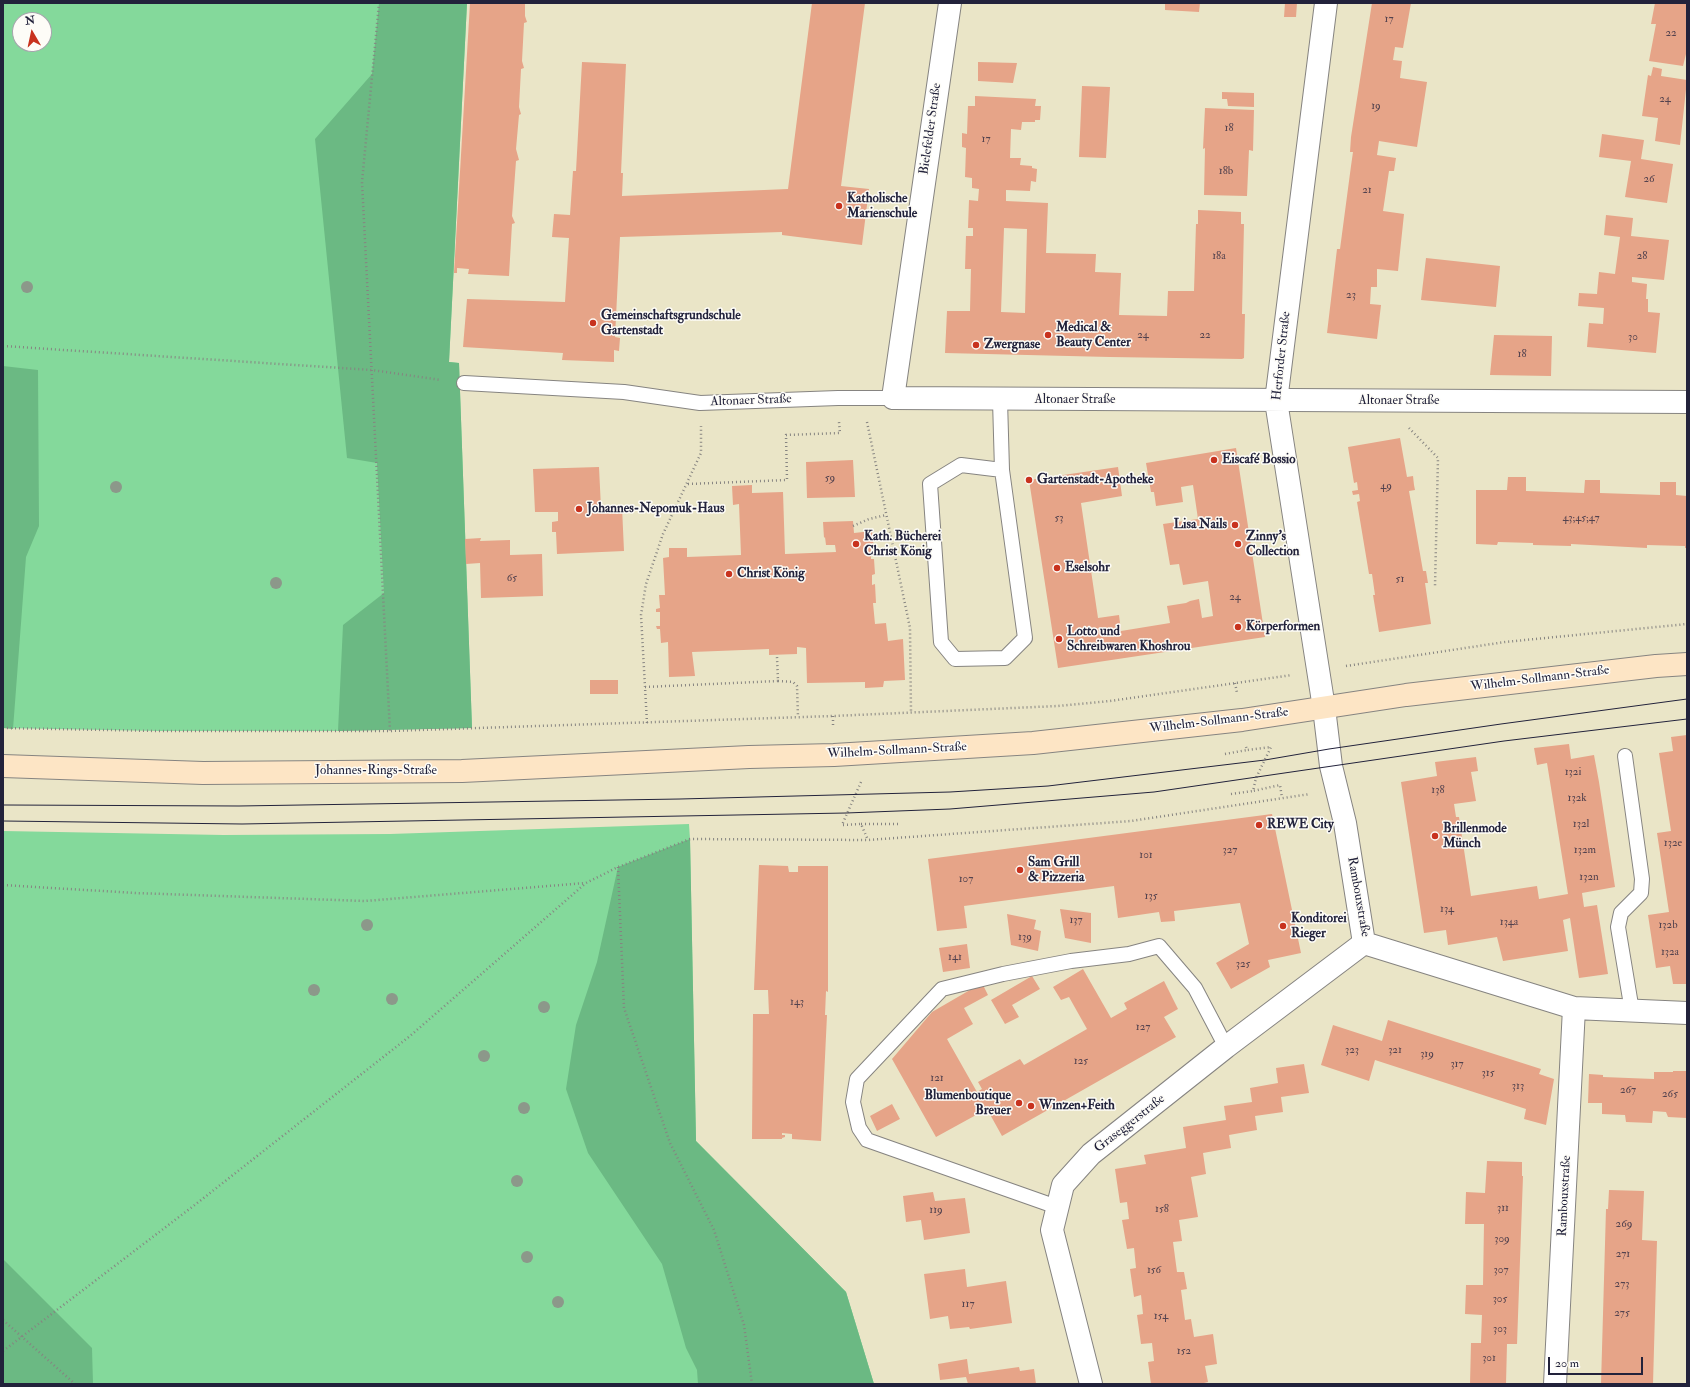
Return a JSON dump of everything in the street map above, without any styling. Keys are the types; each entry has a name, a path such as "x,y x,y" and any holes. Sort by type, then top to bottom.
{"street":[{"name":"Bielefelder Straße","path":"893,398 950,3"},
{"name":"Herforder Straße","path":"1324,708 1276,401 1326,3"},
{"name":"Altonaer Straße","path":"893,398 1276,401 1687,400"},
{"name":"Wilhelm-Sollmann-Straße","path":"749,757 834,755 1033,743 1242,720 1406,695 1687,664"},
{"name":"Rambouxstraße","path":"1324,708 1331,766 1345,823 1364,943 1574,1008 1687,1013"},
{"name":"Johannes-Rings-Straße","path":"3,766 203,773 462,771 749,757"},
{"name":"Graseggerstraße","path":"1091,1384 1052,1230 1063,1185 1091,1154 1226,1047 1364,943"},
{"name":"Rambouxstraße","path":"1555,1384 1574,1008"}],"lane":[{"name":"Altonaer Straße","path":"464,383 624,392 700,403 838,398 893,398"},
{"path":"1000,400 1002,470 1026,638 1005,658 955,659 941,642 930,484 961,466 1002,470"},
{"path":"1625,756 1642,879 1641,893 1621,913 1618,926 1632,1011"},
{"path":"1057,1207 867,1140 859,1128 853,1102 857,1079 942,989 1003,974 1072,961 1129,954 1160,946 1195,988 1226,1047"}],"path":[{"path":"379,3 362,182 390,731"},
{"path":"3,346 372,370 464,383"},
{"path":"862,398 910,628 912,713"},
{"path":"1382,401 1438,458 1435,586"},
{"path":"647,723 641,615 646,584 663,534 702,453 700,403"},
{"path":"688,484 787,480 786,435 840,433 839,424"},
{"path":"854,526 870,518 886,515"},
{"path":"3,728 158,731 390,731 647,723 1058,706 1110,701 1505,642 1687,624"},
{"path":"777,657 778,680"},
{"path":"645,687 778,680 794,682 797,686 798,717"},
{"path":"1235,683 1247,750"},
{"path":"1224,754 1271,747 1256,778 1253,791"},
{"path":"862,780 842,825 899,824"},
{"path":"1231,794 1280,786 1282,798"},
{"path":"3,1351 189,1209 410,1036 586,883 618,867 690,839 868,840 1131,821 1337,789"},
{"path":"861,824 868,840"},
{"path":"618,867 624,1008 670,1143 714,1230 744,1325 752,1384"},
{"path":"3,885 134,893 365,901 586,883"},
{"path":"3,1320 75,1384"}],"green space":[{"path":"3,3 467,3 449,362 459,363 472,728 338,731 158,731 3,728"},
{"path":"379,3 467,3 449,362 459,363 472,728 338,731 343,625 384,593 377,463 347,458 315,139 372,74"},
{"path":"3,366 38,370 39,526 26,557 13,729 3,728"},
{"path":"689,824 696,1141 846,1292 874,1384 3,1384 3,831 224,835 390,834"},
{"path":"690,839 696,1141 846,1292 874,1384 698,1384 697,1370 686,1348 662,1264 588,1153 566,1089 576,1025 597,962 618,867"},
{"path":"3,1259 92,1348 93,1384 3,1384"}],"building":[{"path":"470,3 525,3 525,16 527,22 524,23 522,61 524,68 521,69 519,107 521,114 519,115 516,149 519,160 516,161 512,216 515,223 512,224 509,276 468,274 469,269 457,268 457,273 454,273"},
{"path":"812,3 865,3 841,186 869,189 862,245 782,235 782,232 620,237 615,337 620,338 619,351 614,350 614,362 562,360 563,353 463,347 467,299 565,302 569,238 552,237 554,214 570,215 573,171 576,171 582,62 626,64 621,173 623,173 622,196 788,189"},
{"path":"1165,3 1200,3 1199,12 1165,10"},
{"path":"1285,3 1297,3 1296,17 1284,17"},
{"path":"1372,3 1411,3 1403,48 1395,47 1393,60 1402,61 1400,78 1427,82 1417,147 1379,141 1377,155 1396,158 1394,171 1389,171 1383,211 1404,214 1398,271 1377,269 1377,287 1371,287 1370,304 1381,305 1377,339 1327,333 1337,249 1340,249 1353,152 1350,152 1351,137"},
{"path":"1655,3 1687,3 1687,50 1683,66 1649,61 1656,24 1651,24"},
{"path":"978,62 1017,63 1013,83 978,81"},
{"path":"1653,67 1662,69 1661,76 1687,80 1680,145 1655,141 1658,118 1642,116 1648,75 1651,76"},
{"path":"1082,86 1110,87 1106,158 1079,157"},
{"path":"1222,92 1254,93 1254,107 1228,106 1227,99 1222,99"},
{"path":"975,96 1036,99 1035,106 1041,106 1040,120 1035,120 1035,122 1022,122 1021,130 1011,129 1010,158 1021,158 1020,165 1032,166 1032,168 1037,169 1036,182 1031,181 1030,191 1006,190 1006,201 1048,203 1046,253 1096,254 1095,272 1121,273 1119,315 1167,316 1168,291 1194,291 1196,224 1198,224 1198,210 1241,212 1241,224 1244,224 1242,314 1245,314 1244,358 1110,357 945,353 947,311 970,311 971,269 965,269 966,236 973,236 973,228 968,228 969,200 978,201 979,189 972,188 972,178 965,177 966,148 962,147 962,133 967,134 968,106 975,106","holes":["1004,228 1027,229 1025,313 1001,312"]},
{"path":"1205,108 1254,110 1253,151 1249,150 1247,196 1204,195 1205,148 1203,149"},
{"path":"1602,134 1644,140 1641,159 1673,164 1667,203 1625,197 1631,161 1599,157"},
{"path":"1606,215 1633,218 1631,236 1669,240 1664,280 1632,277 1632,282 1647,284 1646,299 1648,299 1648,312 1660,313 1656,353 1587,347 1589,323 1603,324 1604,308 1578,306 1579,293 1597,294 1599,272 1615,274 1620,237 1604,235"},
{"path":"1426,258 1500,266 1496,307 1421,300"},
{"path":"1494,335 1552,336 1551,376 1490,375"},
{"path":"1400,438 1407,477 1413,476 1415,490 1409,491 1423,571 1426,571 1428,583 1425,583 1431,624 1379,632 1373,595 1375,595 1372,574 1369,574 1357,502 1360,501 1359,494 1353,495 1352,491 1358,490 1357,482 1354,483 1348,447"},
{"path":"1236,448 1265,637 1058,668 1029,480 1118,467 1122,496 1081,503 1098,618 1119,615 1121,631 1170,623 1167,606 1199,599 1202,618 1213,616 1208,581 1183,585 1179,564 1170,565 1163,524 1198,519 1193,485 1181,487 1183,502 1156,506 1154,492 1151,492 1146,463"},
{"path":"853,460 855,497 807,498 806,462"},
{"name":"Johannes-Nepomuk-Haus","path":"599,467 601,508 622,507 624,551 557,554 556,532 552,532 552,522 558,521 558,512 535,512 533,469"},
{"path":"1508,477 1526,477 1526,491 1584,493 1585,480 1600,480 1600,493 1660,495 1660,482 1676,482 1676,495 1687,496 1687,548 1685,548 1685,546 1647,545 1647,548 1571,544 1571,546 1533,545 1533,543 1498,542 1497,545 1476,544 1476,490 1507,490"},
{"path":"752,485 752,493 783,492 785,554 836,552 835,545 826,545 823,522 853,521 854,533 872,531 874,549 871,549 871,559 874,559 875,574 872,575 872,585 875,584 876,603 873,603 875,624 886,623 888,641 903,639 905,680 884,681 883,687 865,688 865,682 807,683 806,648 797,647 797,654 769,655 769,649 692,652 695,676 669,677 668,642 661,643 660,629 657,629 656,626 660,626 660,612 656,612 656,609 660,608 659,595 665,595 663,558 669,557 669,548 687,548 687,557 741,555 739,504 733,505 732,486"},
{"path":"481,538 480,541 510,540 510,555 542,554 543,596 481,598 480,563 466,564 465,539"},
{"path":"590,680 618,680 618,694 590,694"},
{"path":"1687,735 1687,984 1673,984 1670,966 1656,968 1648,915 1669,912 1657,833 1671,831 1659,753 1673,751 1671,737"},
{"path":"1569,744 1571,759 1594,755 1599,782 1615,887 1582,893 1584,907 1597,905 1608,974 1579,978 1570,918 1563,920 1568,951 1503,961 1497,937 1448,945 1446,930 1424,933 1401,782 1437,776 1435,762 1476,757 1478,771 1471,772 1476,801 1454,804 1456,817 1459,817 1471,896 1537,886 1539,899 1568,894 1547,763 1537,765 1534,748"},
{"path":"1272,814 1301,953 1268,960 1270,967 1231,989 1216,963 1249,944 1240,903 1174,911 1175,921 1161,922 1159,912 1118,918 1114,886 964,906 967,928 937,931 928,859"},
{"path":"759,865 788,866 789,872 798,872 798,866 828,866 828,992 826,991 825,1015 827,1015 821,1141 792,1139 792,1134 782,1133 785,1137 782,1139 752,1139 753,1014 769,1014 768,990 754,990"},
{"path":"1060,909 1091,913 1091,943 1065,938"},
{"path":"1007,914 1036,920 1034,929 1041,931 1038,951 1011,945"},
{"path":"967,944 970,968 943,972 939,948"},
{"path":"1083,969 1111,1018 1127,1009 1124,1003 1164,981 1178,1009 1164,1017 1176,1037 1002,1136 987,1109 936,1137 892,1059 932,1012 982,983 988,995 964,1008 973,1024 947,1039 977,1092 982,1089 978,1082 1020,1059 1024,1065 1087,1029 1069,997 1061,1000 1053,987"},
{"path":"1032,976 1040,989 1012,1005 1019,1017 1005,1024 991,1000"},
{"path":"1388,1020 1541,1069 1539,1074 1554,1079 1546,1125 1524,1119 1526,1109 1375,1060 1369,1081 1321,1065 1333,1025 1382,1041"},
{"path":"1304,1064 1309,1093 1281,1097 1283,1112 1255,1116 1257,1130 1229,1135 1231,1148 1203,1153 1206,1174 1191,1177 1198,1217 1179,1220 1182,1241 1173,1242 1177,1272 1184,1272 1187,1289 1181,1290 1185,1320 1191,1319 1194,1337 1213,1334 1217,1364 1205,1366 1208,1382 1200,1384 1151,1384 1148,1362 1154,1361 1152,1343 1141,1344 1137,1315 1143,1314 1141,1295 1134,1297 1130,1269 1136,1268 1134,1248 1127,1249 1122,1220 1129,1219 1127,1202 1120,1203 1115,1169 1146,1164 1144,1155 1186,1148 1183,1127 1226,1120 1224,1106 1252,1102 1250,1088 1278,1083 1276,1068"},
{"path":"1687,1071 1687,1118 1668,1117 1666,1112 1653,1111 1652,1123 1626,1122 1625,1115 1602,1114 1602,1103 1588,1103 1589,1074 1603,1075 1603,1077 1654,1079 1654,1072"},
{"path":"892,1104 900,1119 877,1131 870,1116"},
{"path":"1487,1161 1522,1162 1523,1176 1517,1344 1507,1344 1506,1384 1470,1384 1471,1343 1481,1343 1482,1315 1465,1314 1466,1285 1483,1285 1484,1224 1465,1224 1466,1192 1485,1193"},
{"path":"1609,1190 1644,1191 1642,1240 1657,1241 1653,1384 1601,1384 1606,1209 1608,1209"},
{"path":"933,1192 935,1201 965,1198 970,1233 924,1240 921,1220 906,1222 903,1196"},
{"path":"965,1269 967,1287 1006,1281 1012,1323 970,1329 969,1327 950,1329 948,1316 930,1319 924,1274"},
{"path":"967,1359 969,1374 1019,1367 1020,1371 1034,1369 1036,1384 968,1384 966,1377 940,1380 938,1364"}],"tram line":[{"path":"3,805 239,806 680,799 950,792 1048,786 1265,760 1329,749 1501,724 1687,699"},
{"path":"3,821 242,824 846,813 950,809 1154,792 1504,741 1687,719"}],"place":[{"name":"Katholische Marienschule","path":"839,206"},
{"name":"Gemeinschaftsgrundschule Gartenstadt","path":"593,323"},
{"name":"Medical & Beauty Center","path":"1048,335"},
{"name":"Zwergnase","path":"976,345"},
{"name":"Eiscafé Bossio","path":"1214,460"},
{"name":"Gartenstadt-Apotheke","path":"1029,480"},
{"name":"Johannes-Nepomuk-Haus","path":"579,509"},
{"name":"Lisa Nails","path":"1235,525"},
{"name":"Kath. Bücherei Christ König","path":"856,544"},
{"name":"Zinny's Collection","path":"1238,544"},
{"name":"Eselsohr","path":"1057,568"},
{"name":"Christ König","path":"729,574"},
{"name":"Körperformen","path":"1238,627"},
{"name":"Lotto und Schreibwaren Khoshrou","path":"1059,639"},
{"name":"REWE City","path":"1259,825"},
{"name":"Brillenmode Münch","path":"1435,836"},
{"name":"Sam Grill & Pizzeria","path":"1020,870"},
{"name":"Konditorei Rieger","path":"1283,926"},
{"name":"Blumenboutique Breuer","path":"1019,1103"},
{"name":"Winzen+Feith","path":"1031,1106"}]}
